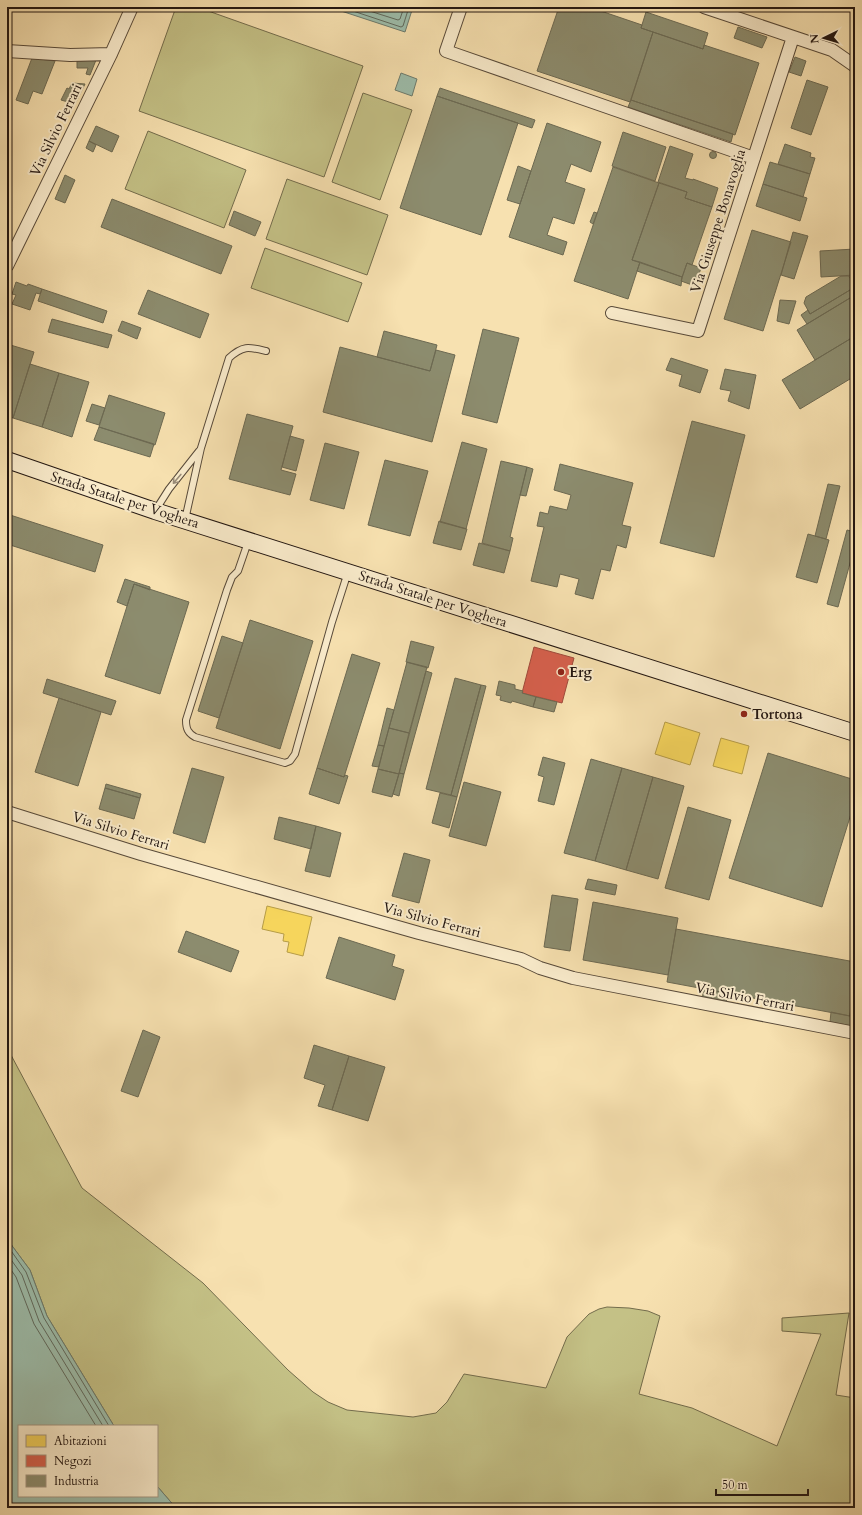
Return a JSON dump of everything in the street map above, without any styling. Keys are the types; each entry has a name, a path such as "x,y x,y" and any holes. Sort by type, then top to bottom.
{"main road":[{"name":"Strada Statale per Voghera","path":"9,461 185,520 855,733"}],"street":[{"name":"Via Silvio Ferrari","path":"7,266 111,54 132,7"},
{"path":"461,7 446,51 754,158"},
{"path":"704,7 832,50 855,66"},
{"name":"Via Giuseppe Bonavoglia","path":"612,313 698,331 793,37"},
{"path":"7,51 70,55 111,54"},
{"name":"Via Silvio Ferrari","path":"7,812 141,854 419,933 521,959 540,968 573,978 855,1033"}],"lane":[{"path":"185,520 201,448 229,358 236,351 244,347 266,350"},
{"path":"155,510 168,489 201,448"},
{"path":"248,540 238,571 232,577 227,590 186,720 186,728 189,734 195,737 285,763 290,762 295,754 332,622 348,572"}],"shaded area":[{"path":"176,7 197,7 363,66 324,177 139,111"},
{"path":"363,93 412,110 380,200 332,182"},
{"path":"148,131 246,170 224,228 125,189"},
{"path":"287,179 388,215 367,275 266,239"},
{"path":"265,248 362,283 348,322 251,288"},
{"path":"7,1053 11,1055 82,1188 203,1283 288,1370 313,1392 328,1402 347,1410 413,1417 436,1413 447,1402 464,1374 546,1388 567,1337 589,1314 607,1307 629,1308 648,1311 660,1316 639,1394 692,1408 777,1446 821,1334 782,1331 782,1318 849,1313 836,1395 855,1398 855,1508 176,1508 158,1487 158,1425 113,1425 47,1316 30,1270 7,1239"}],"water":[{"path":"329,7 413,7 405,32"},
{"path":"401,73 417,79 412,96 395,90"},
{"path":"7,1239 30,1270 47,1316 113,1425 18,1425 18,1497 158,1497 158,1487 176,1508 7,1508"}],"building: Abitazioni":[{"path":"665,722 700,733 690,765 655,754"},
{"path":"721,738 749,746 742,774 713,766"},
{"path":"267,906 312,917 303,956 287,952 289,942 283,941 284,934 262,929"}],"building: Negozi":[{"path":"534,647 574,658 562,703 522,693"}],"building: Industria":[{"path":"559,7 589,7 642,25 641,28 653,32 630,102 537,71"},
{"path":"646,12 708,33 703,49 641,28"},
{"path":"738,27 767,37 762,48 734,38"},
{"path":"653,32 703,49 704,45 759,63 735,135 631,100"},
{"path":"795,57 806,61 801,76 789,72"},
{"path":"32,58 55,61 42,94 33,91 28,104 16,100"},
{"path":"96,60 90,75 86,74 88,68 77,68 77,61"},
{"path":"807,80 828,87 811,135 791,128"},
{"path":"72,83 85,84 75,104 61,100 67,88 69,89"},
{"path":"440,88 535,120 532,128 437,96"},
{"path":"437,96 518,123 481,235 400,208"},
{"path":"631,100 733,134 731,142 628,107"},
{"path":"547,123 601,142 591,172 571,164 565,182 585,189 574,224 553,217 547,235 567,242 563,255 509,237"},
{"path":"96,126 119,136 112,152 89,141"},
{"path":"623,132 666,147 655,181 612,166"},
{"path":"89,141 96,145 93,152 86,148"},
{"path":"785,144 811,153 810,157 815,158 810,174 778,164"},
{"path":"670,146 693,154 685,178 693,179 718,188 712,207 685,198 687,192 658,182"},
{"path":"713,151 716,152 716,158 713,159 710,158 709,155 710,152"},
{"path":"770,162 810,174 803,197 763,184"},
{"path":"518,166 531,171 520,204 507,200"},
{"path":"613,167 659,183 632,260 640,262 628,299 574,281"},
{"path":"65,175 75,180 65,203 55,199"},
{"path":"659,183 687,192 685,198 712,207 692,265 687,263 682,277 632,260"},
{"path":"763,184 807,198 800,221 756,206"},
{"path":"112,199 232,246 221,274 101,227"},
{"path":"234,211 261,222 255,236 229,225"},
{"path":"594,212 597,213 593,224 590,222"},
{"path":"752,230 791,242 763,331 724,319"},
{"path":"793,232 808,236 794,279 781,275"},
{"path":"855,249 855,275 821,277 820,251"},
{"path":"640,262 682,277 681,286 637,271"},
{"path":"687,263 701,268 695,286 681,281"},
{"path":"841,276 849,276 855,287 810,314 804,303 806,297"},
{"path":"16,282 42,289 40,294 36,293 30,310 12,304 16,295 12,294"},
{"path":"855,287 855,295 807,324 801,315 808,310 810,314"},
{"path":"42,289 107,311 103,323 38,301"},
{"path":"148,290 209,314 200,338 138,314"},
{"path":"855,295 855,336 815,360 797,330"},
{"path":"780,300 796,301 789,324 777,321"},
{"path":"52,319 112,335 108,348 48,332"},
{"path":"122,321 141,328 137,339 118,331"},
{"path":"483,329 519,338 497,423 462,414"},
{"path":"384,331 437,345 430,371 377,357"},
{"path":"855,336 855,376 800,409 782,380"},
{"path":"7,344 34,352 13,418 7,416"},
{"path":"340,347 430,371 436,350 455,355 432,442 323,412"},
{"path":"671,358 708,370 700,393 679,386 682,375 666,370"},
{"path":"30,364 59,373 42,427 13,418"},
{"path":"725,369 756,375 749,409 728,401 731,391 720,389"},
{"path":"59,373 89,382 72,437 42,427"},
{"path":"109,395 165,413 155,445 99,427"},
{"path":"92,404 105,408 99,425 86,421"},
{"path":"247,414 293,426 281,470 296,474 290,495 229,479"},
{"path":"692,421 745,435 714,557 660,543"},
{"path":"99,427 154,444 150,457 94,440"},
{"path":"290,436 304,440 296,471 282,467"},
{"path":"462,442 487,449 466,529 440,522"},
{"path":"325,443 359,452 344,509 310,500"},
{"path":"385,460 428,471 410,536 368,525"},
{"path":"501,461 527,467 510,537 513,538 510,551 482,543"},
{"path":"560,464 633,483 622,525 631,527 626,548 617,545 610,571 601,569 593,599 575,594 579,579 560,574 557,587 531,581 544,527 537,526 540,512 548,514 550,506 567,510 571,495 554,490"},
{"path":"527,467 533,469 526,496 520,495"},
{"path":"828,484 840,486 826,539 815,536"},
{"path":"7,514 103,545 95,572 7,544"},
{"path":"439,521 467,529 461,550 433,543"},
{"path":"847,530 855,532 855,545 838,607 827,604"},
{"path":"808,534 829,540 817,583 796,577"},
{"path":"479,543 510,551 504,573 473,565"},
{"path":"125,579 150,587 150,590 134,584 127,606 117,602"},
{"path":"134,584 189,602 160,694 105,676"},
{"path":"250,620 313,641 280,749 216,728"},
{"path":"222,636 243,643 219,718 198,711"},
{"path":"411,641 434,647 428,668 406,662"},
{"path":"352,654 380,663 344,777 317,768"},
{"path":"407,662 427,667 409,733 389,728"},
{"path":"426,671 432,673 404,774 399,773"},
{"path":"455,678 481,685 451,795 426,789"},
{"path":"47,679 116,701 111,715 43,693"},
{"path":"499,681 515,685 515,689 523,691 522,693 536,697 533,707 512,701 511,703 500,700 501,696 496,695"},
{"path":"481,685 486,686 457,797 451,795"},
{"path":"536,697 557,702 554,712 533,707"},
{"path":"59,698 101,712 78,786 35,772"},
{"path":"387,708 394,710 384,746 378,745"},
{"path":"389,728 409,733 399,774 378,769"},
{"path":"378,745 384,746 379,767 372,766"},
{"path":"768,753 855,780 855,801 822,907 729,878"},
{"path":"543,757 565,763 554,805 538,801 544,777 538,775"},
{"path":"591,759 622,768 595,861 564,853"},
{"path":"192,768 224,777 205,843 173,833"},
{"path":"317,768 344,777 345,775 348,776 339,804 309,794"},
{"path":"622,768 653,777 626,870 595,861"},
{"path":"378,769 399,774 392,797 372,792"},
{"path":"399,773 404,774 399,796 393,794"},
{"path":"653,777 684,786 658,879 626,870"},
{"path":"464,782 501,792 486,846 449,836"},
{"path":"106,784 141,794 140,798 105,788"},
{"path":"105,788 140,798 134,819 99,809"},
{"path":"440,793 457,797 449,828 432,823"},
{"path":"688,807 731,820 709,900 665,888"},
{"path":"279,817 316,826 311,849 274,839"},
{"path":"316,826 341,833 330,877 305,871"},
{"path":"404,853 430,860 419,903 392,896"},
{"path":"588,879 617,885 615,895 585,889"},
{"path":"552,895 578,899 570,951 544,947"},
{"path":"593,902 678,918 668,975 583,960"},
{"path":"676,929 855,962 855,986 850,1016 667,982"},
{"path":"186,931 239,951 231,972 178,952"},
{"path":"339,937 395,955 392,966 404,970 395,1000 326,978"},
{"path":"855,986 855,1015 850,1014"},
{"path":"704,989 728,993 726,1003 702,999"},
{"path":"831,1012 850,1016 850,1014 855,1015 853,1026 830,1022"},
{"path":"143,1030 160,1037 138,1097 121,1091"},
{"path":"314,1045 349,1056 332,1110 318,1106 325,1085 304,1078"},
{"path":"349,1056 385,1067 368,1121 332,1110"}],"place":[{"name":"Erg","path":"561,672"},
{"name":"Tortona","path":"744,714"}]}
